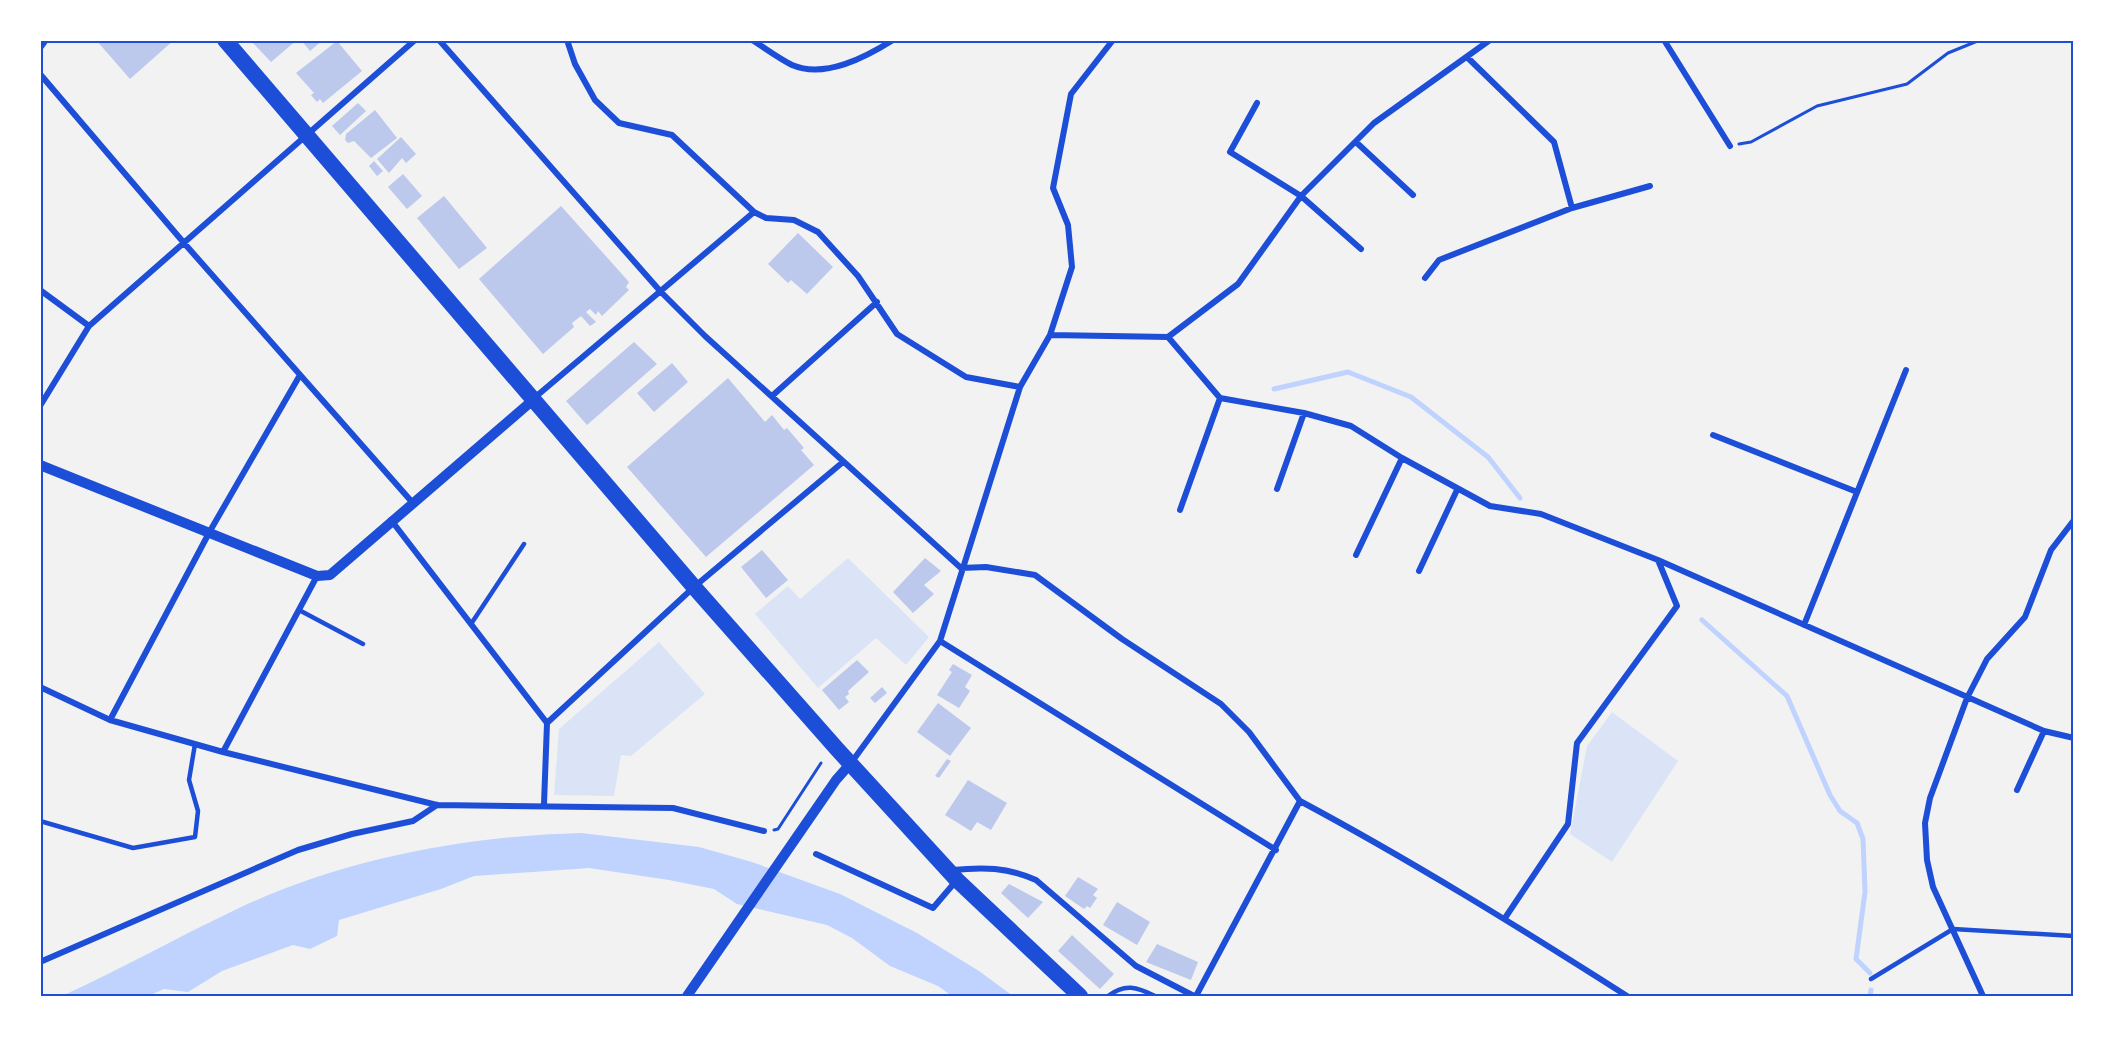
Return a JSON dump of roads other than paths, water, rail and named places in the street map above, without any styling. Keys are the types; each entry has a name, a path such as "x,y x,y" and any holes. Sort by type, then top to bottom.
{"highway":[{"path":"225,40 694,587 851,763 953,875 1080,996"}],"street":[{"path":"40,48 46,40"},
{"path":"40,406 89,326 415,40"},
{"path":"439,40 661,292 705,336 961,568 986,567 1035,575 1122,639 1221,704 1248,732 1300,801 1374,841 1505,918 1627,996"},
{"path":"567,40 574,64 595,100 619,123 672,135 754,212 766,219 794,220 818,232 858,276 897,334 966,377 1020,387"},
{"path":"752,40 794,66 810,68 842,66 869,55 893,40"},
{"path":"687,996 716,958 836,780 940,642 961,568 1020,387 1050,335 1071,267 1068,225 1053,188 1071,94 1113,40"},
{"path":"1050,335 1168,337 1238,284 1301,196 1357,143 1374,123 1468,58 1490,40"},
{"path":"1664,40 1730,146"},
{"path":"1468,58 1554,142 1572,208"},
{"path":"40,74 184,243 412,502"},
{"path":"1257,103 1230,152 1301,196 1360,249"},
{"path":"1357,143 1413,195"},
{"path":"1425,278 1439,260 1572,208 1650,186"},
{"path":"40,465 210,531 317,576 330,575 412,502 754,212"},
{"path":"40,290 89,326"},
{"path":"772,396 877,302"},
{"path":"1168,337 1220,398 1304,413 1351,426 1457,490 1490,506 1540,514 1658,560 1967,698 2044,731 2073,738"},
{"path":"1804,625 1906,370"},
{"path":"110,720 210,531 300,375"},
{"path":"1180,510 1220,398"},
{"path":"1277,489 1304,413"},
{"path":"1713,435 1857,492"},
{"path":"1356,555 1402,458"},
{"path":"547,723 694,587 843,462"},
{"path":"1419,572 1457,490"},
{"path":"391,520 547,723 544,804"},
{"path":"1983,996 1933,887 1927,860 1925,823 1930,798 1967,698 1987,660 2025,617 2051,550 2073,520"},
{"path":"1505,918 1568,824 1577,743 1677,606 1658,560"},
{"path":"223,752 317,576"},
{"path":"940,642 1276,850"},
{"path":"40,687 110,720 223,752 437,805 544,804 673,808 764,831"},
{"path":"2017,790 2044,731"},
{"path":"816,854 933,908 953,875 986,866 1018,872 1036,880 1136,966 1195,996 1276,850 1300,801"},
{"path":"40,962 298,850 352,834 413,821 437,805"}],"lane":[{"path":"471,624 524,544"},
{"path":"299,610 363,644"},
{"path":"40,820 133,848 195,837 198,811 189,780 195,744"},
{"path":"1871,978 1953,929 2073,936"},
{"path":"1108,996 1125,986 1138,988 1155,996"}],"water":[{"path":"581,833 699,847 752,862 840,894 917,933 979,971 1013,996 952,996 938,986 890,966 852,938 827,925 737,904 714,889 589,868 474,876 441,889 339,920 337,936 310,949 293,945 222,971 188,992 164,989 148,996 62,996 237,909 319,876 405,853 449,845 538,835"}],"waterway":[{"path":"1274,389 1348,372 1411,397 1488,457 1520,498"},
{"path":"1702,620 1787,696 1830,795 1840,811 1857,823 1863,839 1865,892 1856,959 1870,973"},
{"path":"1870,996 1871,990"}]}
